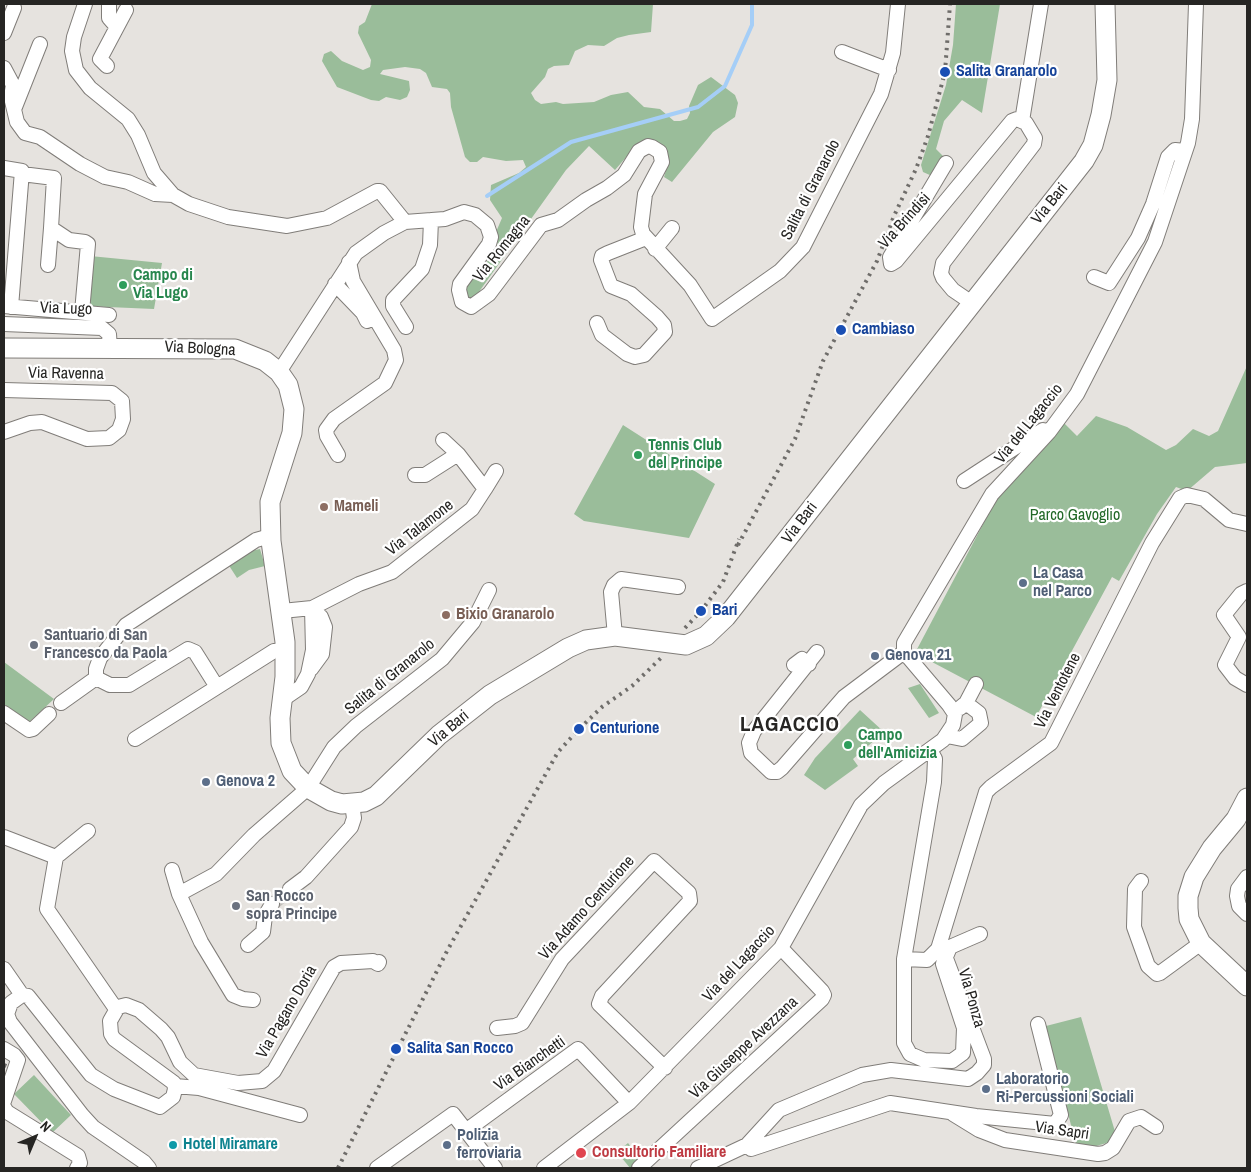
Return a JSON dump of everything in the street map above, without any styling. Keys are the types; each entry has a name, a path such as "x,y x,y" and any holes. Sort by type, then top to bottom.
{"street":[{"path":"85,4 74,36 72,51 76,70 90,88 128,119 138,135 154,173 173,195 189,204 228,217 288,226 327,218 377,191 380,192 406,222"},
{"path":"109,4 109,18 116,26"},
{"name":"Salita di Granarolo","path":"656,249 690,285 712,319 761,287 796,256 875,108 889,70 898,4"},
{"path":"972,303 953,290 943,278 941,268 1034,144 1033,132 1022,121 1041,4"},
{"name":"Via Bari","path":"303,783 331,801 352,804 376,796 440,735 490,695 568,648 586,640 614,636 686,645 700,640 716,628 740,602 972,303 1079,169 1092,145 1107,80 1105,4"},
{"name":"Via del Lagaccio","path":"904,652 906,636 928,604 992,494 1050,432 1077,394 1154,242 1185,151 1192,120 1196,4"},
{"path":"4,33 14,8"},
{"path":"107,66 100,59 126,10"},
{"path":"15,108 40,44"},
{"path":"842,52 889,70"},
{"path":"4,68 13,85 11,97 17,122 24,133 40,137 80,164 105,177 128,182 155,194 173,195"},
{"name":"Via Brindisi","path":"946,163 890,257 891,264 896,261 1012,121 1022,121"},
{"name":"Via Romagna","path":"431,220 445,219 464,212 475,215 486,226 491,237 486,252 460,284 458,290 462,302 471,307 489,294 540,225 558,220 607,188 624,175 633,158 643,148 652,147 662,156 660,167 645,194 641,227 644,236"},
{"path":"1094,278 1109,283 1138,238 1153,204 1168,157 1175,150 1185,151"},
{"path":"4,168 20,169 22,174 54,178 48,265"},
{"name":"Via Lugo","path":"22,174 7,306 109,315"},
{"path":"279,372 349,262 372,240 406,222 431,220 432,232 428,258 417,275 393,300 393,306 406,327"},
{"name":"Via Lugo","path":"51,228 69,240 86,242 89,246 82,312"},
{"path":"597,322 602,335 627,354 635,357 646,354 665,332 664,324 631,294 611,286 601,260 602,256 644,236 656,249 672,228"},
{"path":"338,455 327,436 326,430 334,419 385,383 396,360 394,350 353,281 349,262"},
{"path":"335,284 363,313 388,358"},
{"name":"Via Lugo","path":"4,324 103,328 109,334 110,349"},
{"name":"Via Bologna","path":"4,348 110,349 160,347 235,349 265,361 279,372 292,396 294,426 271,496 270,536 282,611 285,650 281,743 288,763 303,783"},
{"name":"Via Ravenna","path":"4,390 111,392 122,401 123,419 120,430 109,438 87,439 42,422 30,423 4,432"},
{"path":"964,481 1043,430 1050,432"},
{"path":"443,440 458,454 485,489"},
{"path":"414,475 425,475 458,454"},
{"name":"Via Talamone","path":"312,608 358,584 384,576 402,566 472,509 496,471"},
{"name":"Via Ventotene","path":"904,959 927,960 938,949 986,792 1051,743 1152,543 1180,498 1188,495 1204,499 1228,520 1247,524"},
{"path":"96,678 96,669 100,658 126,625 256,540 270,536"},
{"path":"614,636 611,592 614,585 621,579 678,587"},
{"name":"Salita di Granarolo","path":"303,783 334,747 356,726 442,659 473,622 489,590"},
{"path":"1247,591 1241,594 1224,615 1242,635 1239,637 1224,666 1235,678 1247,685"},
{"path":"282,611 312,608 314,628 310,670 301,687 282,700"},
{"path":"96,678 110,685 129,685 188,649 195,652 217,687"},
{"path":"135,739 274,651 285,650"},
{"path":"817,652 754,731 749,743 751,754 771,772 777,772 782,768 844,697 904,652 942,695 954,714 955,722 947,736 962,739 981,723 977,710 966,703"},
{"path":"794,665 802,659 809,664"},
{"path":"61,703 96,678"},
{"path":"954,714 966,703 976,684"},
{"path":"4,713 29,730 34,729 49,714"},
{"name":"Via del Lagaccio","path":"544,1168 629,1103 781,948 861,805 884,783 947,736"},
{"name":"Via Ponza","path":"698,1168 748,1145 779,1110 862,1075 892,1070 964,1079 977,1073 984,1065 984,1060 949,962 945,961 943,964 965,1035 963,1053 952,1061 920,1059 910,1054 904,1046 902,1021 904,959 934,782 935,759 930,750"},
{"path":"179,894 216,874 303,783"},
{"path":"1247,798 1236,819 1205,858 1190,888 1188,902 1189,919 1201,943 1247,986"},
{"path":"290,889 306,877 351,827 354,818 352,804"},
{"path":"4,969 22,995 28,996 32,1000 83,1068 100,1082 157,1107 169,1101 174,1094 175,1086 173,1081 114,1038 110,1025 116,1009 47,909 56,856 88,831"},
{"path":"4,837 56,856"},
{"name":"Via Adamo Centurione","path":"497,1028 515,1026 522,1023 562,959 654,861 689,893 690,901 602,996 599,1004 665,1068"},
{"path":"172,870 179,894 201,942 233,995 253,1000"},
{"path":"1247,876 1238,889 1237,896 1239,906 1247,914"},
{"path":"1141,881 1135,889 1134,927 1148,966 1157,974 1160,973 1201,943"},
{"path":"248,945 263,932 265,916 272,904"},
{"path":"943,964 950,947 980,934"},
{"name":"Via Giuseppe Avezzana","path":"639,1168 822,999 824,995 822,990 781,948"},
{"name":"Via Pagano Doria","path":"116,1009 122,1006 132,1007 161,1029 168,1038 180,1062 194,1075 238,1083 262,1081 274,1072 334,966 341,963 373,960 378,964 379,962"},
{"path":"22,995 8,1007 7,1014 10,1022 93,1127 144,1162 149,1168"},
{"path":"748,1145 751,1149 890,1103 1055,1124 1061,1115 1048,1091 1038,1024"},
{"path":"4,1049 16,1056 18,1063 4,1101"},
{"name":"Via Bianchetti","path":"467,1130 578,1049 629,1103"},
{"path":"175,1086 198,1088 300,1115"},
{"path":"4,1107 7,1112 78,1156 80,1163 77,1168"},
{"name":"Via Sapri","path":"950,1112 979,1130 1004,1140 1098,1154 1105,1153 1113,1148 1129,1121 1141,1117 1156,1127"},
{"path":"377,1168 450,1114 456,1115 495,1168"}],"green space":[{"path":"372,4 653,4 651,32 617,38 604,46 588,45 575,51 569,65 554,66 548,69 545,77 531,93 535,100 541,104 594,102 611,95 628,92 644,107 660,109 674,121 680,121 687,119 690,113 689,106 698,85 711,77 735,95 738,103 735,117 713,132 672,182 664,177 668,163 666,155 635,147 615,170 589,146 566,170 471,303 466,294 466,285 473,275 496,253 498,247 496,232 502,218 490,200 491,185 519,173 526,167 523,160 506,161 483,157 477,162 470,162 465,157 451,107 450,93 447,89 432,87 426,73 420,69 405,67 383,70 380,74 409,81 410,90 407,97 400,100 386,97 379,101 371,100 337,87 322,61 324,54 331,51 342,61 363,70 370,67 371,60 358,33 359,26 365,22"},
{"path":"956,4 1000,4 982,113 962,100 944,121 936,149 946,159 932,176 923,172 921,165 946,85 953,45"},
{"name":"Campo di Via Lugo","path":"90,256 162,263 154,309 85,306"},
{"name":"Parco Gavoglio","path":"1247,366 1247,463 1215,467 1187,491 1176,487 1157,514 1119,581 1112,577 1036,717 915,653 999,494 1063,422 1077,436 1096,416 1127,427 1166,450 1176,445 1193,429 1209,436 1218,431"},
{"name":"Tennis Club del Principe","path":"623,425 715,484 689,538 584,521 574,514"},
{"path":"260,549 265,566 249,570 237,578 228,564 246,552"},
{"path":"4,662 54,699 29,722 4,704"},
{"path":"920,684 939,713 929,718 908,688"},
{"name":"Campo dell'Amicizia","path":"860,710 884,732 853,759 858,766 825,790 804,775 815,758"},
{"path":"1081,1017 1116,1135 1110,1142 1086,1149 1076,1145 1046,1026"},
{"path":"34,1075 71,1115 52,1133 14,1094"},
{"path":"628,1143 641,1160 630,1168 617,1152"}],"waterway":[{"path":"487,196 571,142 698,107 725,86 752,25 752,4"}],"tunnel":[{"path":"272,904 290,889"}],"railway":[{"path":"738,545 795,439 823,361 877,261 894,216 916,169 928,136 945,72 950,4"},
{"path":"685,628 701,611 723,582 739,539"},
{"path":"338,1168 447,951 558,752 602,707 632,686 661,658"},
{"path":"4,1065 8,1067"}],"place":[{"name":"Salita Granarolo","path":"945,72"},
{"name":"Campo di Via Lugo","path":"123,285"},
{"name":"Cambiaso","path":"841,330"},
{"name":"Tennis Club del Principe","path":"638,455"},
{"name":"Mameli","path":"324,507"},
{"name":"La Casa nel Parco","path":"1023,583"},
{"name":"Bari","path":"701,611"},
{"name":"Bixio Granarolo","path":"446,615"},
{"name":"Santuario di San Francesco da Paola","path":"34,645"},
{"name":"Genova 21","path":"875,656"},
{"name":"Centurione","path":"579,729"},
{"name":"Campo dell'Amicizia","path":"848,745"},
{"name":"Genova 2","path":"206,782"},
{"name":"San Rocco sopra Principe","path":"236,906"},
{"name":"Salita San Rocco","path":"396,1049"},
{"name":"Laboratorio Ri-Percussioni Sociali","path":"986,1089"},
{"name":"Hotel Miramare","path":"173,1145"},
{"name":"Polizia ferroviaria","path":"447,1145"},
{"name":"Consultorio Familiare","path":"581,1153"}],"district":[{"name":"LAGACCIO","path":"790,725"}]}
